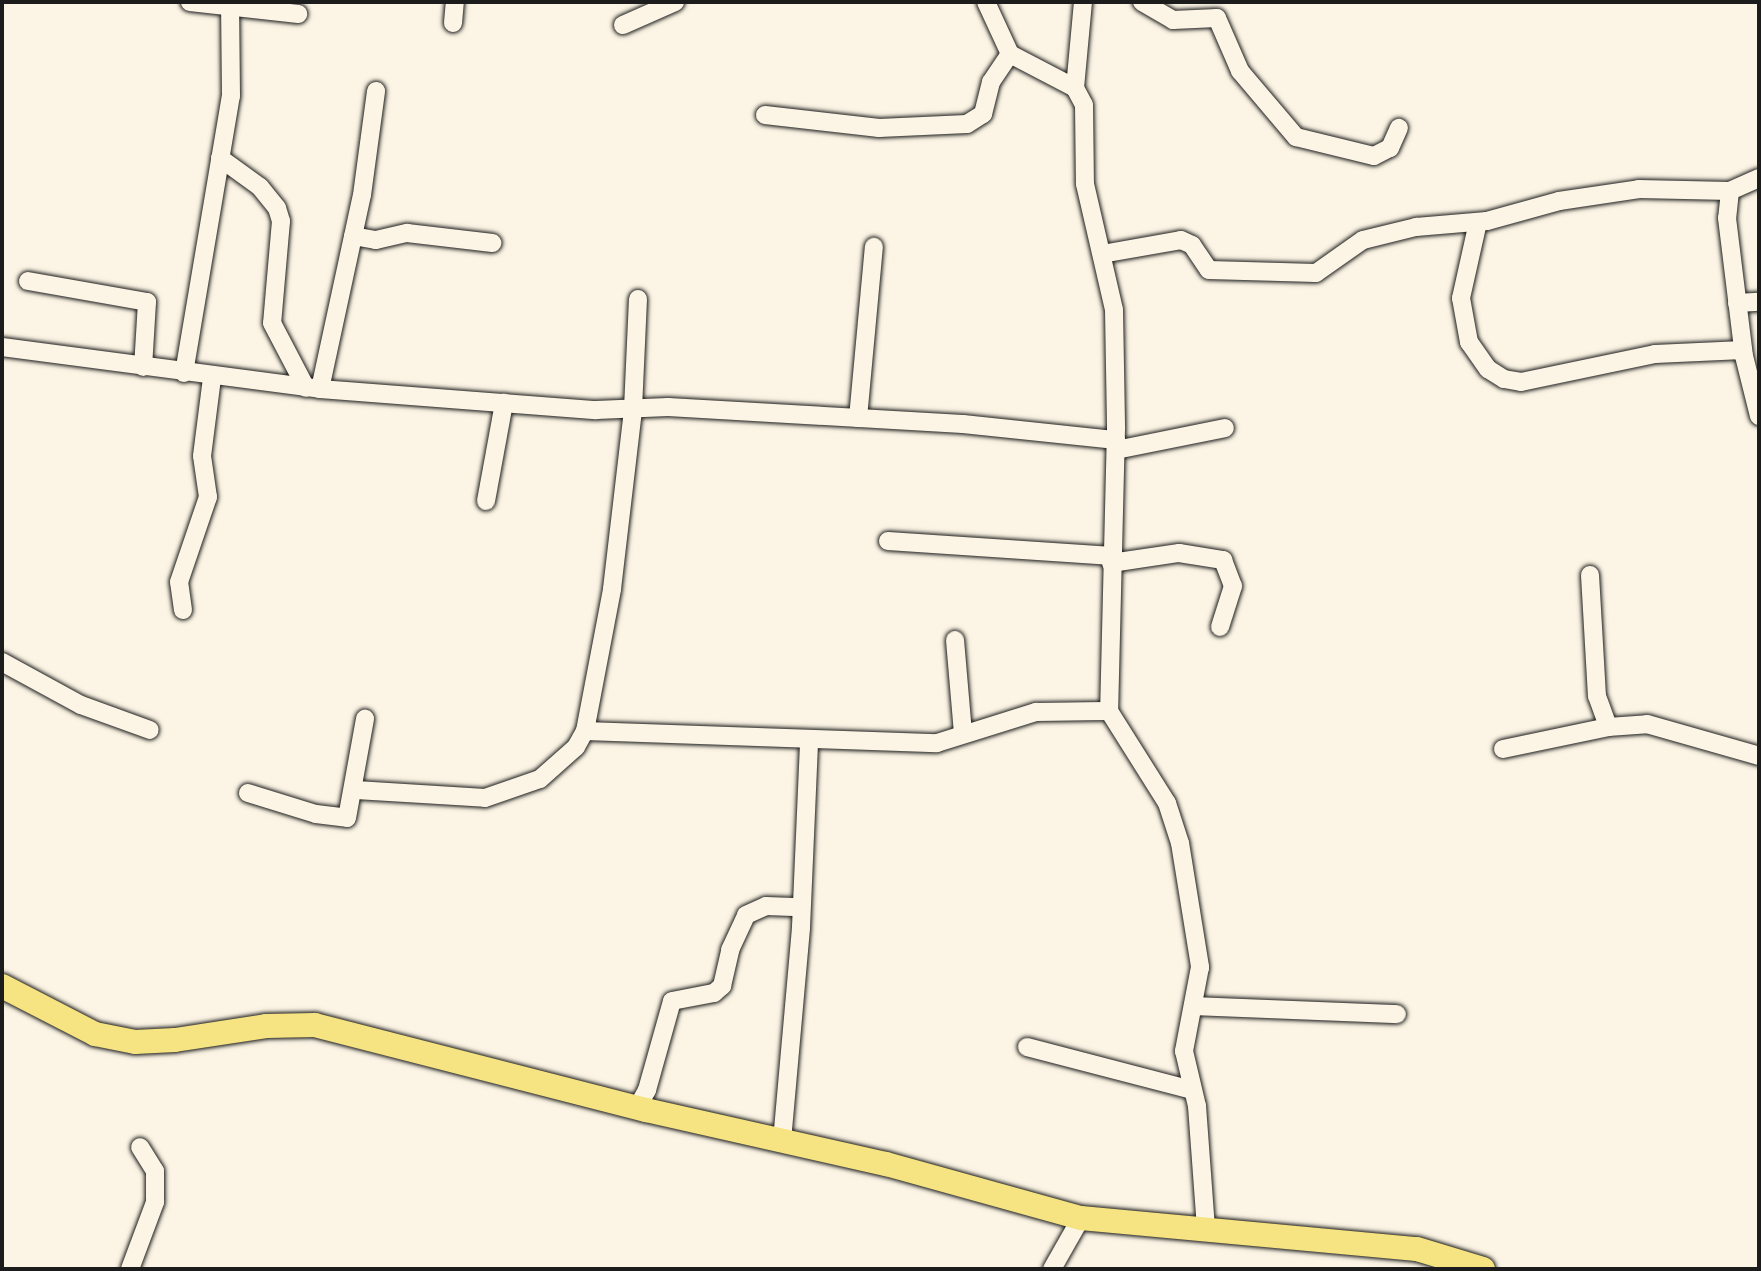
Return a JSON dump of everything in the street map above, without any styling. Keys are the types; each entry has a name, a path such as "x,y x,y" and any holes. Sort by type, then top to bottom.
{"main road":[{"path":"2,986 62,1021 108,1037 175,1040 266,1026 315,1025 1081,1218 1417,1249 1483,1269"}],"street":[{"path":"190,2 298,14"},
{"path":"453,23 455,2"},
{"path":"623,25 675,2"},
{"path":"1083,2 1075,88 1084,105 1085,184 1114,310 1116,445 1109,711 1175,823 1198,947 1195,1006 1184,1051 1192,1090 1206,1229"},
{"path":"1142,2 1173,20 1217,18 1240,71 1296,137 1374,156 1390,148 1399,128"},
{"path":"989,3 1010,54 1075,88"},
{"path":"184,373 233,79 230,6"},
{"path":"765,115 879,128 967,124 983,114 991,82 1010,54"},
{"path":"313,388 353,236 376,91"},
{"path":"220,158 260,187 277,208 281,221 272,323 313,388"},
{"path":"1102,254 1181,240 1192,245 1202,266 1217,273 1316,273 1363,240 1416,227 1478,222 1559,201 1639,189 1730,191 1759,178"},
{"path":"1730,191 1727,218 1743,350 1759,416"},
{"path":"1478,222 1461,298 1469,342 1488,369 1504,379 1521,382 1670,352 1743,350"},
{"path":"353,236 376,240 407,233 492,243"},
{"path":"858,418 874,247"},
{"path":"28,281 143,299 148,307 143,367"},
{"path":"356,790 485,798 540,779 576,747 585,731 612,589 633,409 638,299"},
{"path":"1737,303 1759,302"},
{"path":"2,347 212,378 313,388 504,403 858,418 1116,445 1225,428"},
{"path":"183,610 179,582 208,497 202,456 212,378"},
{"path":"486,501 504,403"},
{"path":"888,541 1112,559 1179,553 1211,554 1223,560 1233,586 1220,627"},
{"path":"1590,575 1597,696 1608,727"},
{"path":"955,640 963,734"},
{"path":"2,662 81,705 150,730"},
{"path":"585,731 809,742 937,743 1036,712 1109,711"},
{"path":"248,793 337,819 347,818 356,790 365,719"},
{"path":"1503,749 1608,727 1667,726 1759,756"},
{"path":"782,1141 809,742"},
{"path":"637,1108 647,1090 672,1001 714,993 722,986 730,950 746,915 766,906 800,907"},
{"path":"1195,1006 1397,1014"},
{"path":"1027,1047 1192,1090"},
{"path":"130,1269 155,1202 155,1171 140,1147"},
{"path":"1052,1269 1081,1218"}]}
